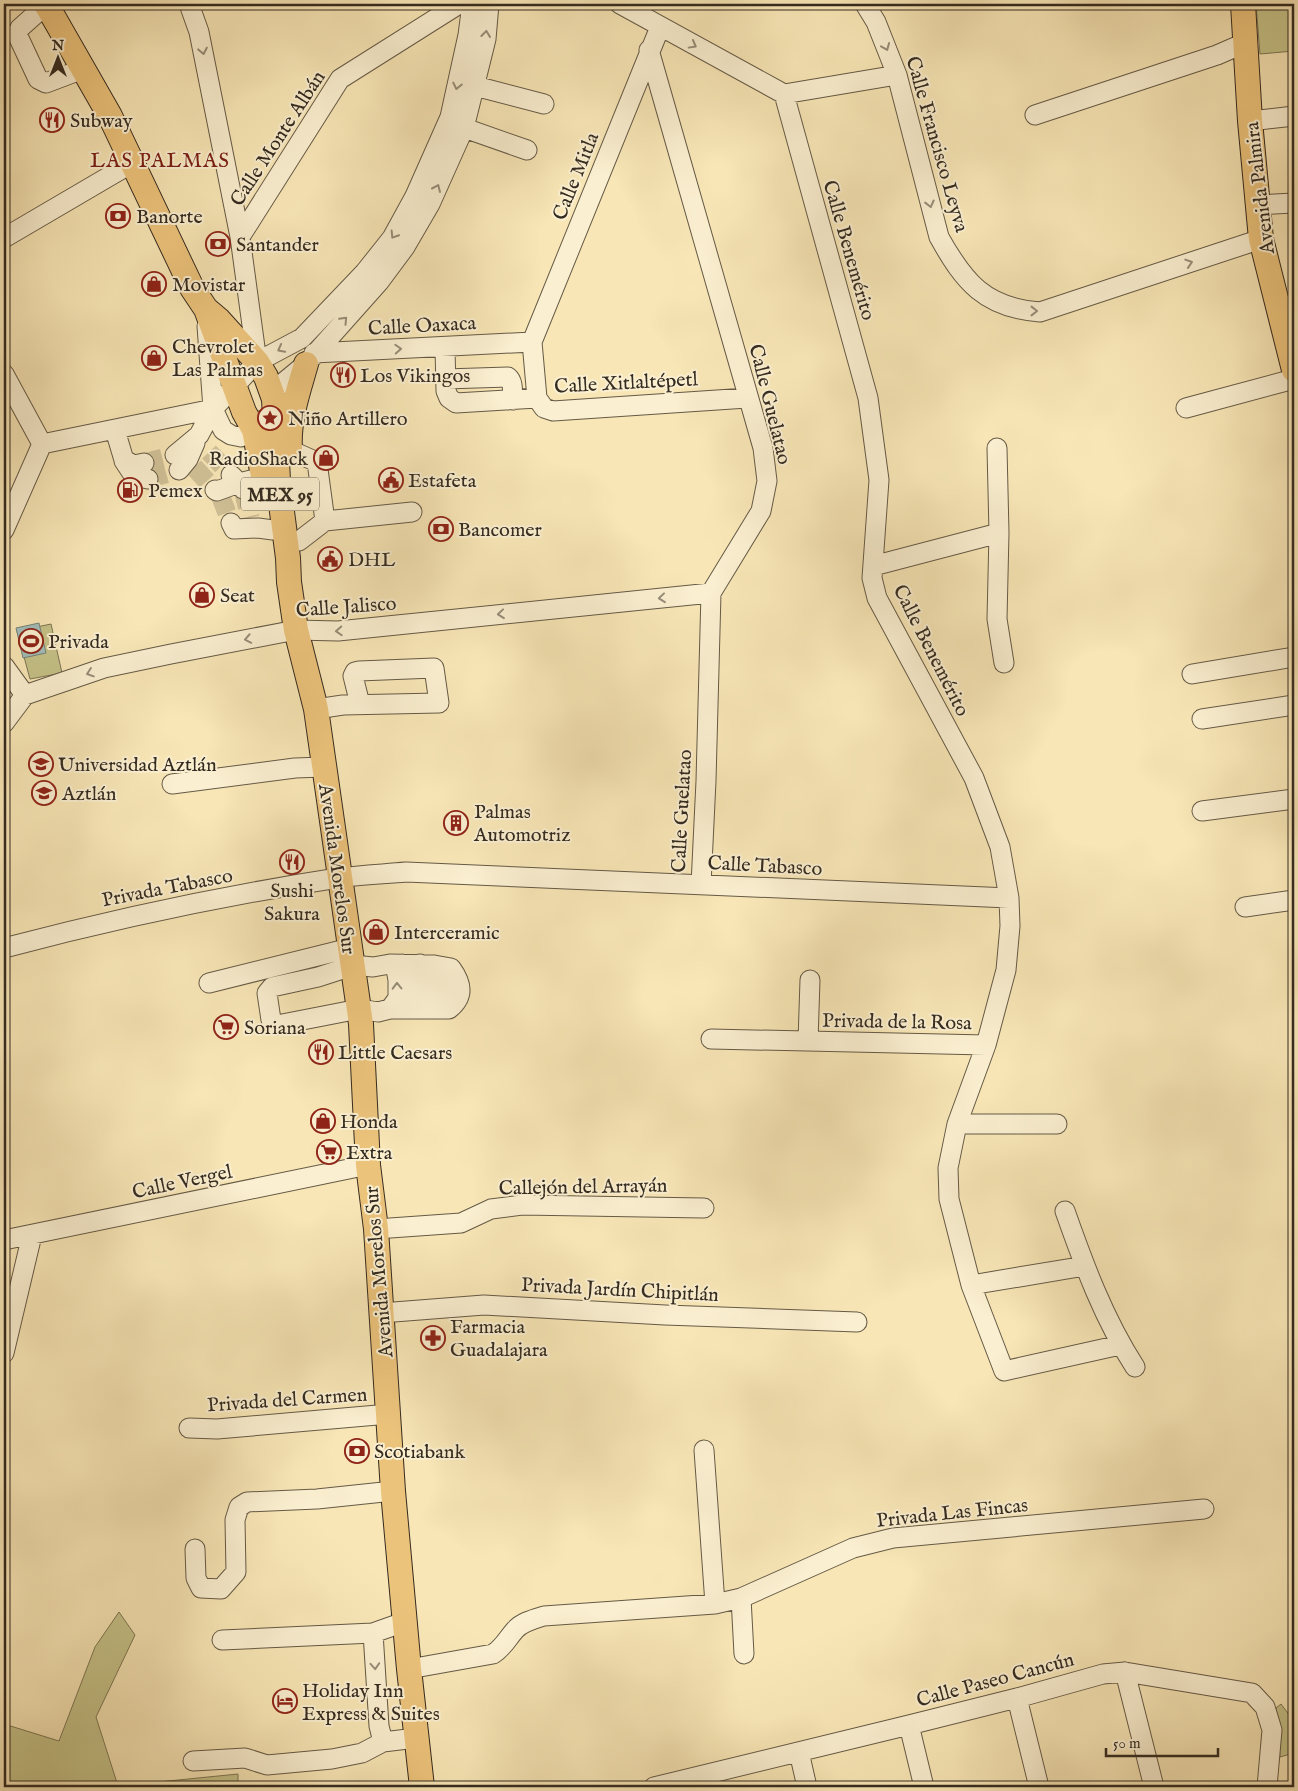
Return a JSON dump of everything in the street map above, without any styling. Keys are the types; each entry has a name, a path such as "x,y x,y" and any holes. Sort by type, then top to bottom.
{"main road":[{"name":"MEX 95","path":"47,4 110,116 192,288 206,310"},
{"name":"Avenida Palmira","path":"1243,4 1250,122 1261,240 1294,370"},
{"name":"Avenida Morelos Sur","path":"206,310 220,320 257,362 266,377 274,399 278,482 288,558 289,582 296,630 316,709 359,1009 368,1165 376,1229 393,1491 404,1622 422,1787"},
{"name":"Avenida Morelos Sur","path":"206,310 244,412 254,430 263,477 260,526 289,582"},
{"path":"289,582 299,541 289,435 310,358"}],"street":[{"path":"47,4 20,28 18,34 38,80 46,84 83,69"},
{"path":"189,4 199,32 240,237 257,362"},
{"name":"Calle Monte Albán","path":"240,237 340,79 459,4"},
{"path":"206,310 212,409 223,430 231,435 241,437 254,430 274,399 379,282 404,247 430,204 456,125 472,4"},
{"path":"184,463 212,409 257,362 302,338 365,272 392,238 456,125 475,86 486,39 489,4"},
{"path":"620,4 784,94 897,75"},
{"name":"Calle Francisco Leyva","path":"865,4 876,22 897,75 939,237 952,261 971,284 994,301 1019,310 1040,312 1261,240"},
{"name":"Calle Mitla","path":"532,342 660,26"},
{"path":"1034,115 1216,55 1246,42"},
{"name":"Calle Guelatao","path":"649,50 747,398 763,448 767,481 761,511 711,593 706,781 700,885"},
{"path":"475,86 544,104"},
{"name":"Calle Benemérito","path":"784,94 868,398 879,480 872,578 877,598 974,778 1000,847 1009,898 1010,926 1006,970 986,1045 957,1124 948,1168 949,1199 971,1285 1004,1371 1120,1345"},
{"path":"1250,122 1294,116"},
{"path":"456,125 527,150"},
{"path":"4,238 132,163"},
{"path":"1258,205 1294,203"},
{"name":"Calle Oaxaca","path":"310,358 532,342"},
{"name":"Calle Xitlaltépetl","path":"532,342 537,398 544,408 553,411 747,398"},
{"path":"444,347 446,379 508,377 512,384 513,400 537,398"},
{"path":"4,374 42,444"},
{"path":"1186,408 1294,379"},
{"path":"42,444 212,409"},
{"path":"114,430 124,460 134,476 146,471"},
{"path":"198,435 209,452"},
{"path":"4,530 42,444"},
{"path":"997,448 999,534 997,619 1004,663"},
{"path":"290,450 317,462 325,522"},
{"path":"217,492 238,482 263,477"},
{"path":"299,541 325,522 412,512"},
{"path":"231,523 234,529 260,526"},
{"path":"873,566 999,534"},
{"name":"Calle Jalisco","path":"25,695 104,668 296,630 338,631 711,593"},
{"path":"1192,674 1294,657"},
{"path":"4,666 25,695 4,723"},
{"path":"316,709 360,704"},
{"path":"1202,719 1294,705"},
{"path":"172,784 295,768 323,767"},
{"path":"1202,811 1294,799"},
{"name":"Calle Tabasco","path":"340,878 406,872 1009,898"},
{"name":"Privada Tabasco","path":"4,948 97,924 340,878"},
{"path":"1245,907 1294,900"},
{"path":"209,983 351,957 373,967 411,964 451,968 459,978 461,994 456,1004 449,1009 378,1012 359,1009 277,1025 271,1020 267,993 272,987 318,977 351,957"},
{"path":"411,964 412,998 415,1009"},
{"name":"Privada de la Rosa","path":"808,1041 810,980"},
{"name":"Privada de la Rosa","path":"711,1039 986,1045"},
{"path":"957,1124 1057,1124"},
{"name":"Calle Vergel","path":"4,1240 368,1165"},
{"name":"Callejón del Arrayán","path":"376,1229 461,1223 491,1209 522,1205 704,1208"},
{"path":"1065,1211 1085,1266 1120,1345 1135,1367"},
{"path":"4,1353 32,1235"},
{"path":"971,1285 1085,1266"},
{"name":"Privada Jardín Chipitlán","path":"382,1313 484,1305 665,1315 857,1322"},
{"name":"Privada del Carmen","path":"189,1428 217,1429 389,1414"},
{"path":"704,1450 716,1604"},
{"path":"195,1549 196,1578 201,1588 221,1589 236,1572 235,1520 239,1507 247,1502 317,1499 393,1491"},
{"name":"Privada Las Fincas","path":"409,1669 493,1654 501,1649 516,1629 528,1621 544,1616 716,1604 741,1598 852,1548 894,1538 1204,1509"},
{"path":"741,1598 744,1654"},
{"path":"222,1640 373,1633 404,1622"},
{"path":"373,1633 379,1726 383,1742"},
{"path":"1125,1672 1154,1787"},
{"name":"Calle Paseo Cancún","path":"654,1787 689,1783 799,1752 1017,1698 1103,1674 1125,1672 1252,1693 1265,1707 1272,1730 1267,1787"},
{"path":"1017,1698 1040,1787"},
{"path":"909,1725 924,1787"},
{"path":"193,1760 245,1758 267,1765 332,1759 362,1752 383,1742 416,1738"},
{"path":"799,1752 807,1787"}],"shaded area":[{"path":"1256,4 1294,4 1294,51 1260,54"},
{"path":"51,624 62,673 30,679 17,631"},
{"path":"119,1612 135,1635 96,1717 118,1786 238,1774 238,1787 4,1787 4,1724 59,1741 95,1647"},
{"path":"1281,1704 1290,1716 1294,1715 1294,1753 1280,1757 1276,1708"}],"water":[{"name":"Privada","path":"39,623 46,653 23,658 16,628"}],"tunnel":[{"path":"209,452 231,475"},
{"path":"144,463 175,455"},
{"path":"194,467 215,490"},
{"path":"148,479 179,470"},
{"path":"243,489 250,518"},
{"path":"220,495 231,523"}],"place":[{"name":"Subway","path":"52,120"},
{"name":"Banorte","path":"118,216"},
{"name":"Santander","path":"218,244"},
{"name":"Movistar","path":"154,284"},
{"name":"Chevrolet Las Palmas","path":"154,358"},
{"name":"Los Vikingos","path":"343,375"},
{"name":"Niño Artillero","path":"270,418"},
{"name":"RadioShack","path":"326,458"},
{"name":"Estafeta","path":"391,480"},
{"name":"Pemex","path":"130,490"},
{"name":"Bancomer","path":"441,529"},
{"name":"DHL","path":"330,559"},
{"name":"Seat","path":"202,595"},
{"name":"Privada","path":"31,641"},
{"name":"Universidad Aztlán","path":"41,764"},
{"name":"Aztlán","path":"44,793"},
{"name":"Palmas Automotriz","path":"456,823"},
{"name":"Sushi Sakura","path":"292,862"},
{"name":"Interceramic","path":"376,932"},
{"name":"Soriana","path":"226,1027"},
{"name":"Little Caesars","path":"321,1052"},
{"name":"Honda","path":"323,1121"},
{"name":"Extra","path":"329,1152"},
{"name":"Farmacia Guadalajara","path":"433,1338"},
{"name":"Scotiabank","path":"357,1451"},
{"name":"Holiday Inn Express & Suites","path":"285,1701"}],"district":[{"name":"LAS PALMAS","path":"160,160"}]}
